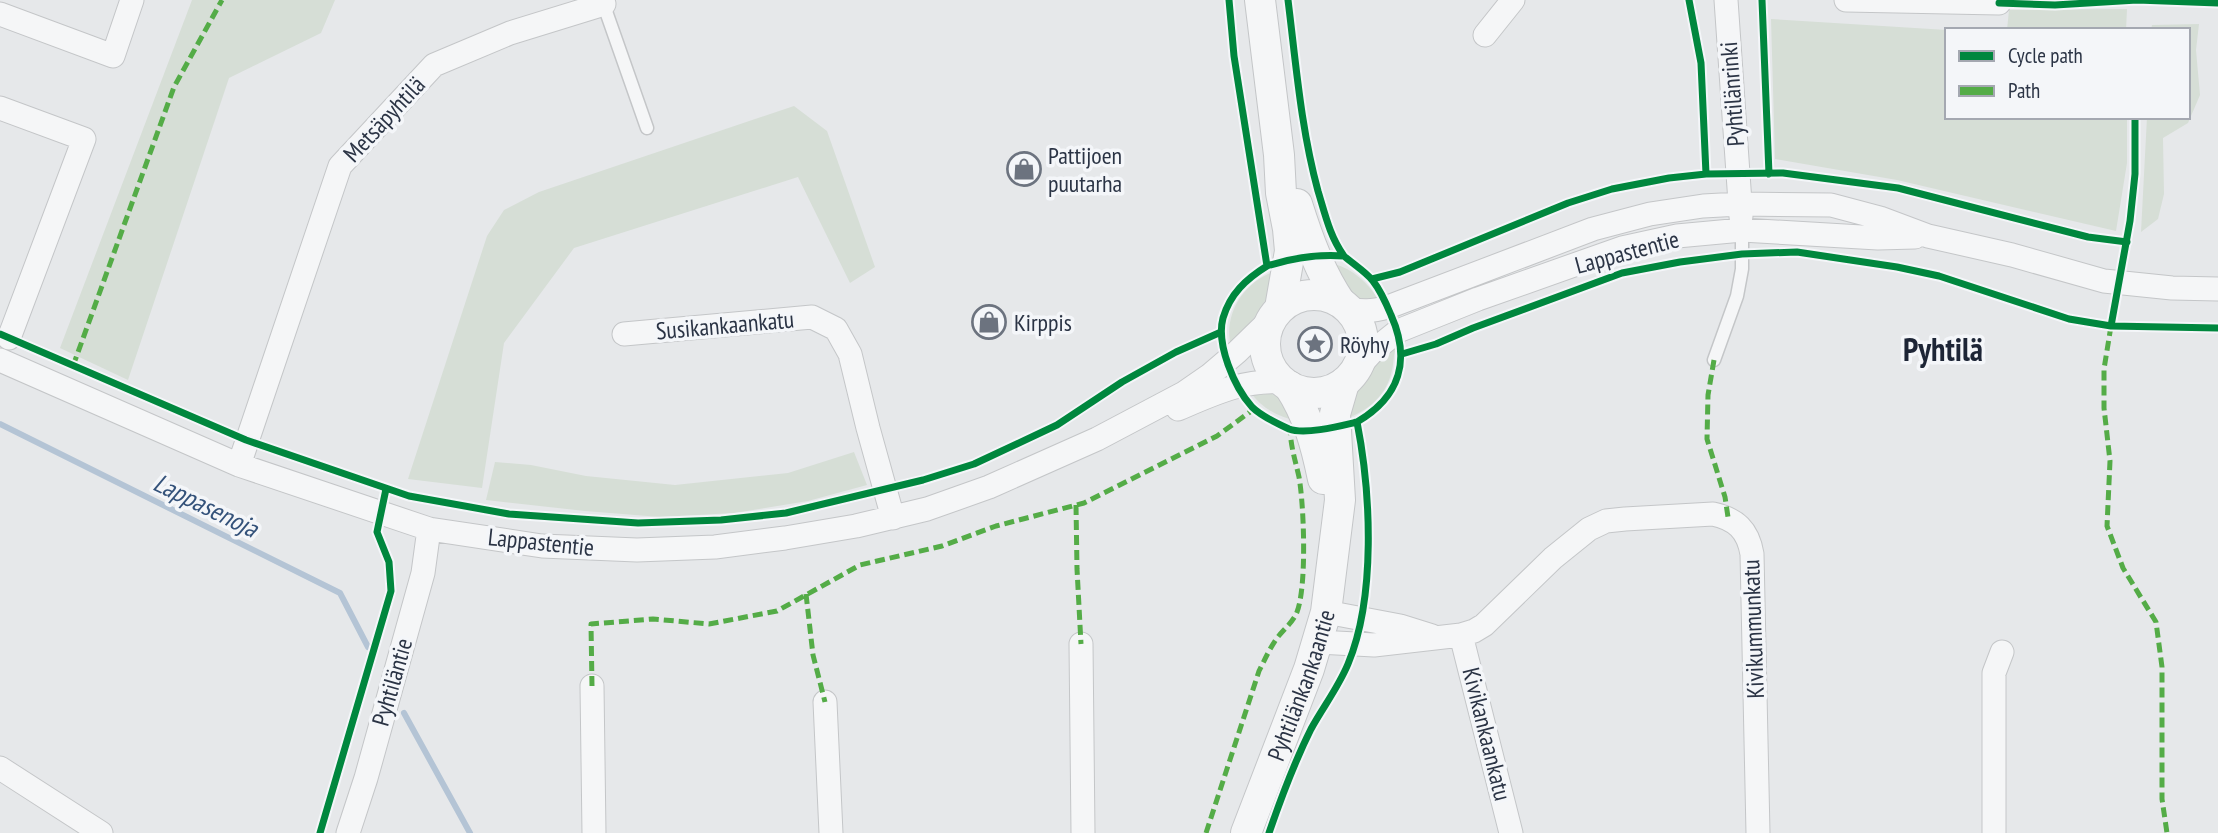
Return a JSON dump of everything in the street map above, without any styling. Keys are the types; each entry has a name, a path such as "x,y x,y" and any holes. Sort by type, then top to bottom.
{"street":[{"path":"0,14 113,56 132,0"},
{"path":"1260,0 1290,251 1276,313 1265,333 1265,348 1269,363 1285,384 1316,393 1331,390 1348,378 1361,355 1362,336 1355,317 1344,305 1317,262 1279,155"},
{"path":"1485,35 1513,0"},
{"name":"Pyhtilänrinki","path":"1726,0 1742,230"},
{"path":"1846,0 1999,3"},
{"name":"Metsäpyhtilä","path":"239,465 340,166 434,65 510,33 603,2"},
{"path":"0,108 84,139 9,338"},
{"name":"Lappastentie","path":"1344,305 1367,312 1388,307 1593,229 1650,214 1740,204 1831,205 1880,218 1928,236 2012,254 2104,281 2172,288 2218,289"},
{"name":"Lappastentie","path":"1348,378 1373,351 1398,331 1478,299 1622,248 1678,236 1742,230 1878,237 1928,236"},
{"path":"1276,313 1293,299 1309,295 1325,296 1344,305"},
{"name":"Lappastentie","path":"0,360 239,465 429,529 542,546 637,550 715,547 785,538 893,518 989,487 1097,439 1184,393 1237,352 1276,313"},
{"name":"Susikankaankatu","path":"624,334 812,317 836,329 850,354 893,518"},
{"name":"Pyhtilänkankaantie","path":"1246,833 1294,710 1326,612 1340,500 1335,414 1348,378"},
{"name":"Lappastentie","path":"1097,439 1154,420 1228,388 1265,381 1285,384"},
{"name":"Pyhtilänkankaantie","path":"1285,384 1301,404 1314,436 1335,534"},
{"name":"Kivikummunkatu","path":"1318,642 1374,645 1461,635 1484,625 1572,542 1589,529 1606,521 1713,514 1727,517 1737,523 1750,542 1752,554 1758,833"},
{"name":"Pyhtiläntie","path":"348,833 423,573 429,529"},
{"name":"Kivikummunkatu","path":"1326,612 1400,626 1435,637"},
{"name":"Kivikankaankatu","path":"1461,635 1511,833"},
{"path":"1081,644 1083,833"},
{"path":"1994,833 1994,673 2002,652"},
{"path":"592,686 594,833"},
{"path":"825,702 831,833"},
{"path":"0,768 102,833"}],"lane":[{"path":"603,2 647,128"},
{"path":"1714,359 1737,296 1742,269 1742,230"}],"shaded area":[{"path":"192,0 335,0 321,33 229,78 128,380 60,348"},
{"path":"2127,9 2126,28 2007,28 2009,10"},
{"path":"1771,19 1945,30 1945,119 2127,119 2127,163 2116,231 1897,180 1775,159"},
{"path":"2199,24 2196,50 2200,95 2190,118 2190,28 2151,28 2152,25"},
{"path":"794,106 827,131 875,267 850,283 798,177 574,248 504,343 482,488 408,479 487,236 504,210 539,192"},
{"path":"2147,119 2190,119 2188,123 2163,138 2164,194 2158,219 2141,232"},
{"path":"1334,264 1359,277 1378,299 1352,297"},
{"path":"1281,270 1259,310 1231,346 1230,321 1240,298 1258,280"},
{"path":"1395,344 1392,370 1386,387 1369,406 1346,419 1352,395 1361,380"},
{"path":"1249,391 1266,392 1278,397 1298,421 1270,411"},
{"path":"854,452 867,485 808,501 734,513 660,517 486,500 495,462 531,465 586,476 675,485 788,473"}],"waterway":[{"name":"Lappasenoja","path":"0,424 340,593 368,647"},
{"name":"Lappasenoja","path":"404,713 470,833"}],"marked path":[{"path":"73,366 174,87 222,0"},
{"path":"2111,326 2104,369 2104,408 2110,461 2107,526 2123,568 2156,622 2162,667 2162,799 2167,833"},
{"path":"1714,360 1708,395 1707,439 1725,497 1728,517"},
{"path":"592,686 591,624 653,619 709,624 777,611 860,565 942,546 996,526 1084,503 1217,436 1254,409"},
{"path":"1206,833 1259,671 1274,642 1295,616 1300,600 1304,545 1302,506 1290,429"},
{"path":"1076,505 1081,644"},
{"path":"806,594 813,655 825,702"}],"cycle path":[{"path":"1229,0 1234,56 1267,266 1240,288 1226,309 1221,328 1224,352 1233,377 1245,398 1264,416 1296,431 1332,428 1357,422"},
{"path":"1288,0 1312,168 1328,225 1344,256"},
{"path":"1689,0 1701,63 1706,174"},
{"path":"1762,0 1769,174"},
{"path":"1999,3 2055,5 2137,0 2218,3"},
{"path":"2111,326 2130,221 2135,174 2135,119"},
{"path":"1372,279 1400,272 1568,203 1612,189 1706,174 1783,173 1898,188 2088,237 2127,242"},
{"path":"1402,354 1436,344 1622,273 1742,254 1797,252 1939,276 2069,319 2111,326 2218,328"},
{"path":"1267,266 1305,257 1344,256 1370,278 1381,293 1397,331 1400,347 1398,376 1392,389 1372,412 1357,422 1368,512 1367,577 1357,637 1344,673 1299,755 1269,833"},
{"path":"0,334 246,440 409,496 509,514 638,523 721,520 786,513 923,480 974,464 1057,425 1122,382 1176,352 1221,332"},
{"path":"320,833 391,591 389,562 377,532 386,489"}],"place":[{"name":"Pattijoen puutarha","path":"1024,169"},
{"name":"Kirppis","path":"989,322"},
{"name":"Röyhy","path":"1315,344"}],"district":[{"name":"Pyhtilä","path":"1943,349"}]}
